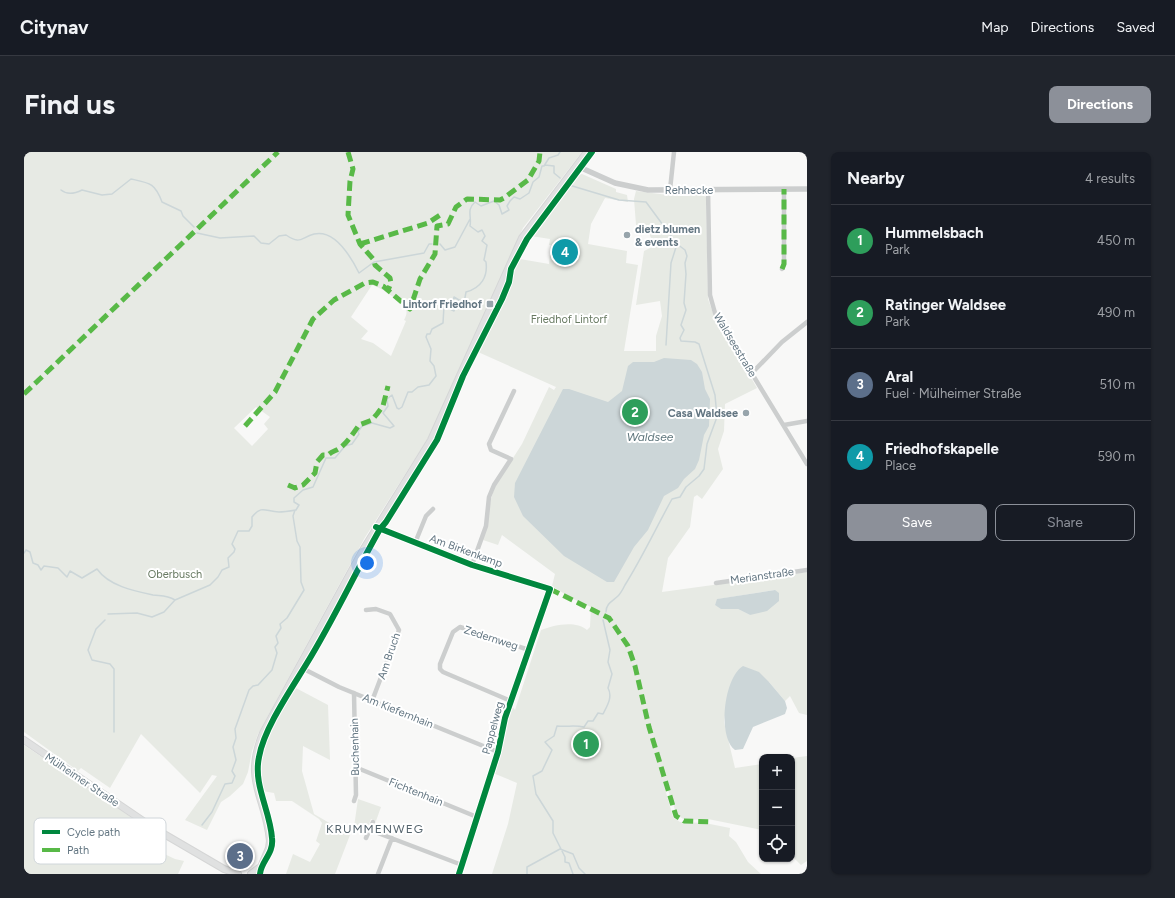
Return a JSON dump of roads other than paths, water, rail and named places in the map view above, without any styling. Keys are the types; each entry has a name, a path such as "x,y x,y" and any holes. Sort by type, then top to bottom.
{"main road":[{"path":"251,874 258,871 267,854 270,841 255,781 254,761 263,733 376,527 431,440 522,238 587,152"},
{"name":"Mülheimer Straße","path":"24,740 139,818"},
{"name":"Mülheimer Straße","path":"166,836 225,872 238,874"}],"street":[{"path":"670,190 674,152"},
{"name":"Rehhecke","path":"576,166 599,177 632,188 670,190 807,189"},
{"path":"782,269 784,264 784,189"},
{"name":"Waldseestraße","path":"708,190 712,304 715,313 807,464"},
{"path":"752,373 782,342 807,322"},
{"path":"472,565 486,526 489,497 494,485 511,459 491,450 489,444 514,391"},
{"path":"784,425 807,422"},
{"path":"415,543 426,516 433,509"},
{"name":"Am Birkenkamp","path":"376,527 472,565 550,590"},
{"name":"Merianstraße","path":"716,583 807,570"},
{"name":"Pappelweg","path":"459,874 498,752 505,718 550,590"},
{"name":"Am Bruch","path":"366,610 376,609 390,614 399,630 372,701"},
{"name":"Zedernweg","path":"511,701 443,672 440,669 440,664 454,632 460,627 529,650"},
{"name":"Am Kiefernhain","path":"300,667 372,701 498,752"},
{"name":"Buchenhain","path":"354,693 356,795 354,801"},
{"name":"Fichtenhain","path":"355,767 477,817"},
{"path":"366,838 373,822"},
{"path":"370,830 462,865"},
{"path":"378,874 392,838"}],"water":[{"name":"Waldsee","path":"664,358 691,360 697,364 702,372 705,389 710,399 709,426 704,435 699,460 695,469 684,479 678,488 664,496 648,530 634,547 614,582 607,582 564,556 523,516 514,497 515,483 563,389 569,389 608,402 622,391 628,366 633,362 654,362"},
{"path":"775,590 779,593 779,601 767,611 750,615 738,609 721,609 715,605 717,599"},
{"path":"743,666 759,672 785,701 787,708 785,714 753,727 743,749 735,750 729,743 726,733 725,707 731,682 736,672"}],"waterway":[{"path":"24,553 26,550 30,552 33,563 38,565 41,570 44,566 58,568 67,577 70,571 82,578 97,569 108,580 122,587 153,595 167,596 175,600 210,585 218,577 222,570 229,567 228,558 234,552 235,549 232,544 238,531 249,531 252,526 252,517 255,513 262,510 275,512 296,510 299,505 294,502 294,498 303,490 313,487 326,458 335,458 345,446 352,444 359,434 358,432 362,426 372,423 390,428 394,426 383,413 388,406 387,399 392,395 397,408 399,409 402,407 408,392 412,392 418,387 429,385 436,376 434,366 430,361 431,349 426,337 427,334 430,334 432,329 443,323 444,306 454,311 454,297 464,303 466,292 476,288 485,277 486,262 484,260 487,245 482,241 485,236 482,230 478,232 470,226 470,213 472,205 475,202 481,206 494,201 499,205 502,214 509,210 507,206 510,201 514,197 520,199 529,193 533,182 539,177 542,166 544,166 549,158 558,155 560,152"},
{"path":"545,165 554,166 554,173 560,178"},
{"path":"61,190 68,193 82,190 102,195 112,194 131,179 147,183 154,187 162,202 181,211 183,216 194,227"},
{"path":"569,185 619,200 646,202 677,244 685,250 687,256 685,263 686,274 684,303 686,310 681,325 684,330 680,338 681,341 695,342 699,344 715,395 717,417 707,444 704,469 699,476 686,487 680,497 672,499 622,591 608,604 606,612"},
{"path":"440,244 445,250 455,247 470,219"},
{"path":"197,233 220,238 254,236 261,243 269,244 279,236 286,235 295,240 300,240 314,234 322,234 336,240 342,246 359,273 374,262 424,253 429,244 432,244"},
{"path":"666,345 671,263 677,244"},
{"path":"202,825 212,812 225,784 232,783 235,776 232,771 236,760 233,747 236,738 235,729 249,690 253,686 258,685 272,670 277,653 275,647 278,643 276,636 281,628 280,624 287,618 304,590 301,582 300,547 297,541 293,516 295,510"},
{"path":"108,614 137,613 152,617 164,612 175,600"},
{"path":"105,620 96,629 88,650 92,660 110,664 114,669 114,732"},
{"path":"573,874 569,863 565,862 565,857 553,833 553,821 536,794 533,776 542,771 552,750 545,742 554,736 557,726 584,727 588,721 593,721 598,713 603,714 608,705 610,698 608,688 612,674 608,662 610,650 603,620"},
{"path":"527,874 527,867 560,849 573,854 579,868 585,874"}],"place":[{"name":"dietz blumen & events","path":"627,235"},
{"name":"Friedhofskapelle","path":"565,252"},
{"name":"Lintorf Friedhof","path":"490,304"},
{"name":"Ratinger Waldsee","path":"635,412"},
{"name":"Casa Waldsee","path":"746,413"},
{"name":"Hummelsbach","path":"586,744"},
{"name":"Aral","path":"240,856"}],"district":[{"name":"KRUMMENWEG","path":"375,829"}],"park label":[{"name":"Friedhof Lintorf","path":"569,319"},
{"name":"Oberbusch","path":"175,574"}]}
